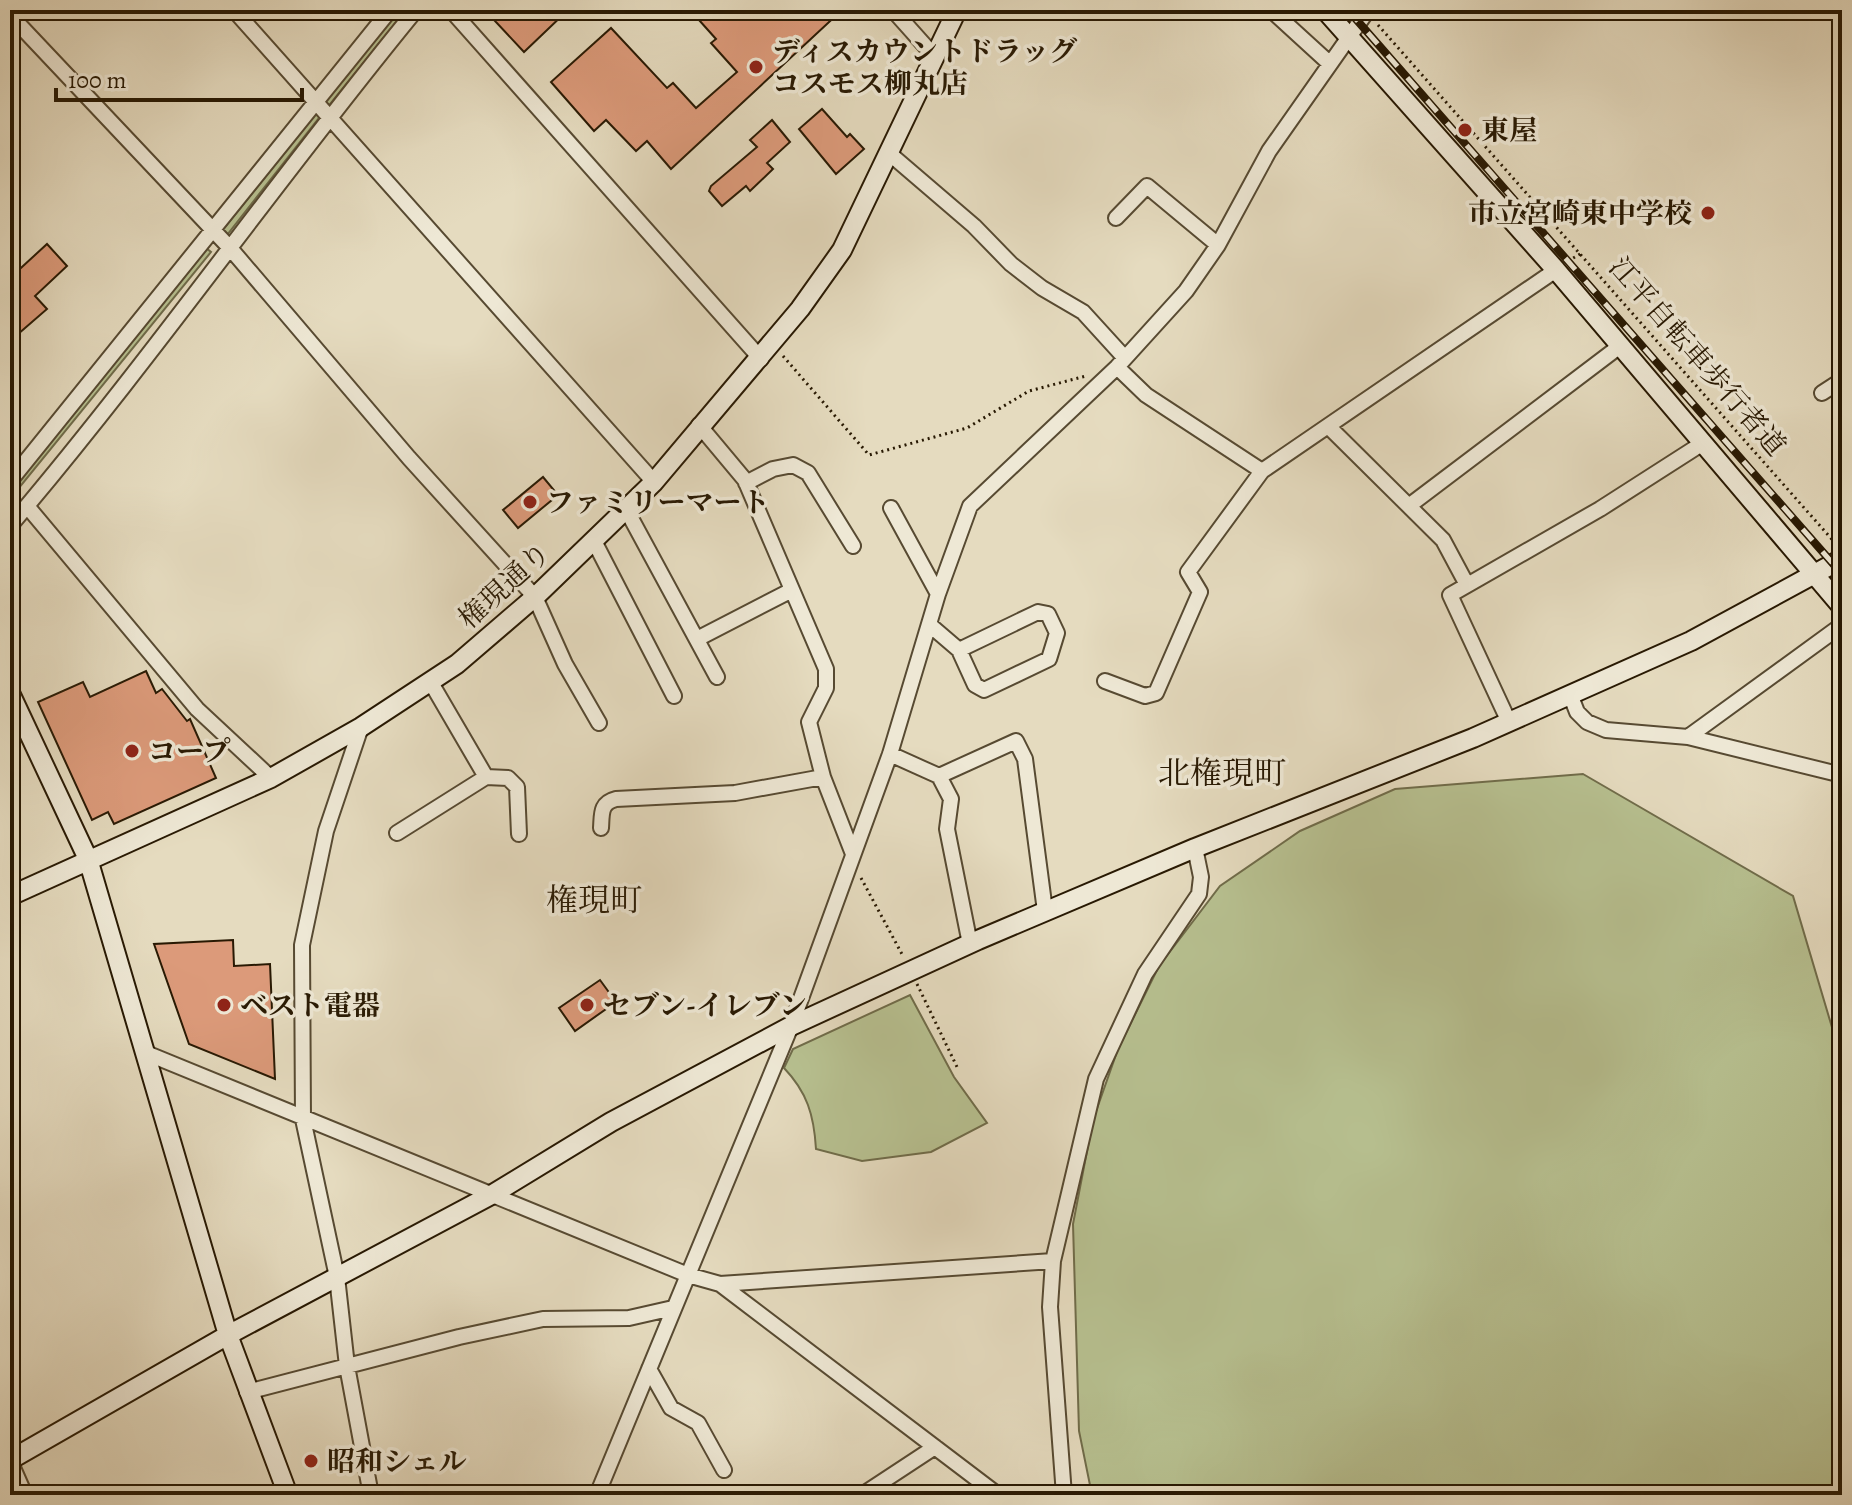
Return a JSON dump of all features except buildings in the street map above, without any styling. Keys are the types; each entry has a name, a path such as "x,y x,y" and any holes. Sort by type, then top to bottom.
{"street":[{"path":"234,10 654,482"},
{"path":"10,481 390,10"},
{"path":"10,526 140,367 329,116 416,10"},
{"path":"451,10 766,351"},
{"path":"893,10 935,57"},
{"name":"権現通り","path":"10,896 271,778 361,727 457,664 535,597 654,482 699,425 766,351 842,250 957,10"},
{"path":"1271,10 1328,62"},
{"path":"1325,10 1556,270 1842,607"},
{"path":"597,1495 791,1026 890,754 931,626 938,594 970,506 1120,362 1186,291 1218,245 1269,151 1328,62 1367,11"},
{"path":"10,15 230,248 409,458 535,597 565,664 599,723"},
{"path":"890,154 974,226 1011,264 1083,312 1146,395 1262,471"},
{"path":"1116,218 1147,186 1218,245"},
{"path":"1105,681 1145,696 1156,693 1200,592 1188,572 1262,471 1330,428 1556,270"},
{"path":"1410,505 1620,346"},
{"path":"1822,393 1842,380"},
{"path":"699,425 746,483 826,669 826,688 809,722 823,777 852,858"},
{"path":"1330,428 1443,540 1466,583"},
{"path":"1509,722 1450,595 1466,583 1600,509 1703,443"},
{"path":"746,483 773,469 793,465 808,473 853,546"},
{"path":"27,506 197,709 271,778"},
{"path":"891,508 938,594"},
{"path":"626,509 717,677"},
{"path":"594,541 674,696"},
{"path":"25,1495 10,1460 228,1335 493,1194 611,1122 791,1026 1045,911 1509,722 1691,641 1842,559"},
{"path":"697,639 792,590"},
{"path":"931,626 959,650 975,685 984,690 1049,659 1057,633 1048,614 1038,612 959,650"},
{"path":"1688,737 1842,625"},
{"path":"430,681 486,777"},
{"path":"10,693 88,859 228,1335 288,1495"},
{"path":"1570,694 1577,712 1587,722 1606,730 1688,737 1842,775"},
{"path":"361,727 326,831 302,945 303,1119 337,1277 347,1366 371,1495"},
{"path":"939,776 1016,741 1025,759 1045,911"},
{"path":"890,754 939,776 951,799 947,829 970,944"},
{"path":"397,833 486,777 508,778 517,787 519,834"},
{"path":"601,828 602,808 607,801 735,793 823,777"},
{"path":"1064,1495 1050,1307 1053,1261 1096,1079 1145,974 1199,894 1201,877 1195,848"},
{"path":"146,1053 688,1275 720,1284 1053,1261"},
{"path":"720,1284 998,1495"},
{"path":"247,1392 543,1319 629,1318 673,1308"},
{"path":"649,1369 671,1408 698,1423 724,1470"},
{"path":"862,1495 935,1447"},
{"path":"492,1495 499,1495"}],"path":[{"name":"江平自転車歩行者道","path":"1367,11 1842,550"},
{"path":"766,351 869,455 967,428 1029,391 1087,375"},
{"path":"852,858 912,972 958,1069"}],"green space":[{"path":"396,10 406,10 327,108 323,104"},
{"path":"318,110 322,114 227,235 222,231"},
{"path":"206,248 211,252 10,499 10,490"},
{"path":"1583,774 1793,896 1842,1061 1842,1495 1092,1495 1079,1431 1073,1224 1093,1120 1118,1049 1159,966 1220,886 1300,831 1395,789"},
{"path":"910,995 954,1077 987,1123 931,1152 862,1161 816,1149 808,1105 784,1068 793,1049"}],"railway":[{"path":"1348,10 1842,574"}],"place":[{"name":"ディスカウントドラッグ コスモス柳丸店","path":"756,67"},
{"name":"東屋","path":"1465,130"},
{"name":"市立宮崎東中学校","path":"1708,213"},
{"name":"ファミリーマート","path":"530,502"},
{"name":"コープ","path":"132,751"},
{"name":"ベスト電器","path":"224,1005"},
{"name":"セブン-イレブン","path":"587,1005"},
{"name":"昭和シェル","path":"311,1461"}],"district":[{"name":"北権現町","path":"1222,773"},
{"name":"権現町","path":"594,900"}]}
